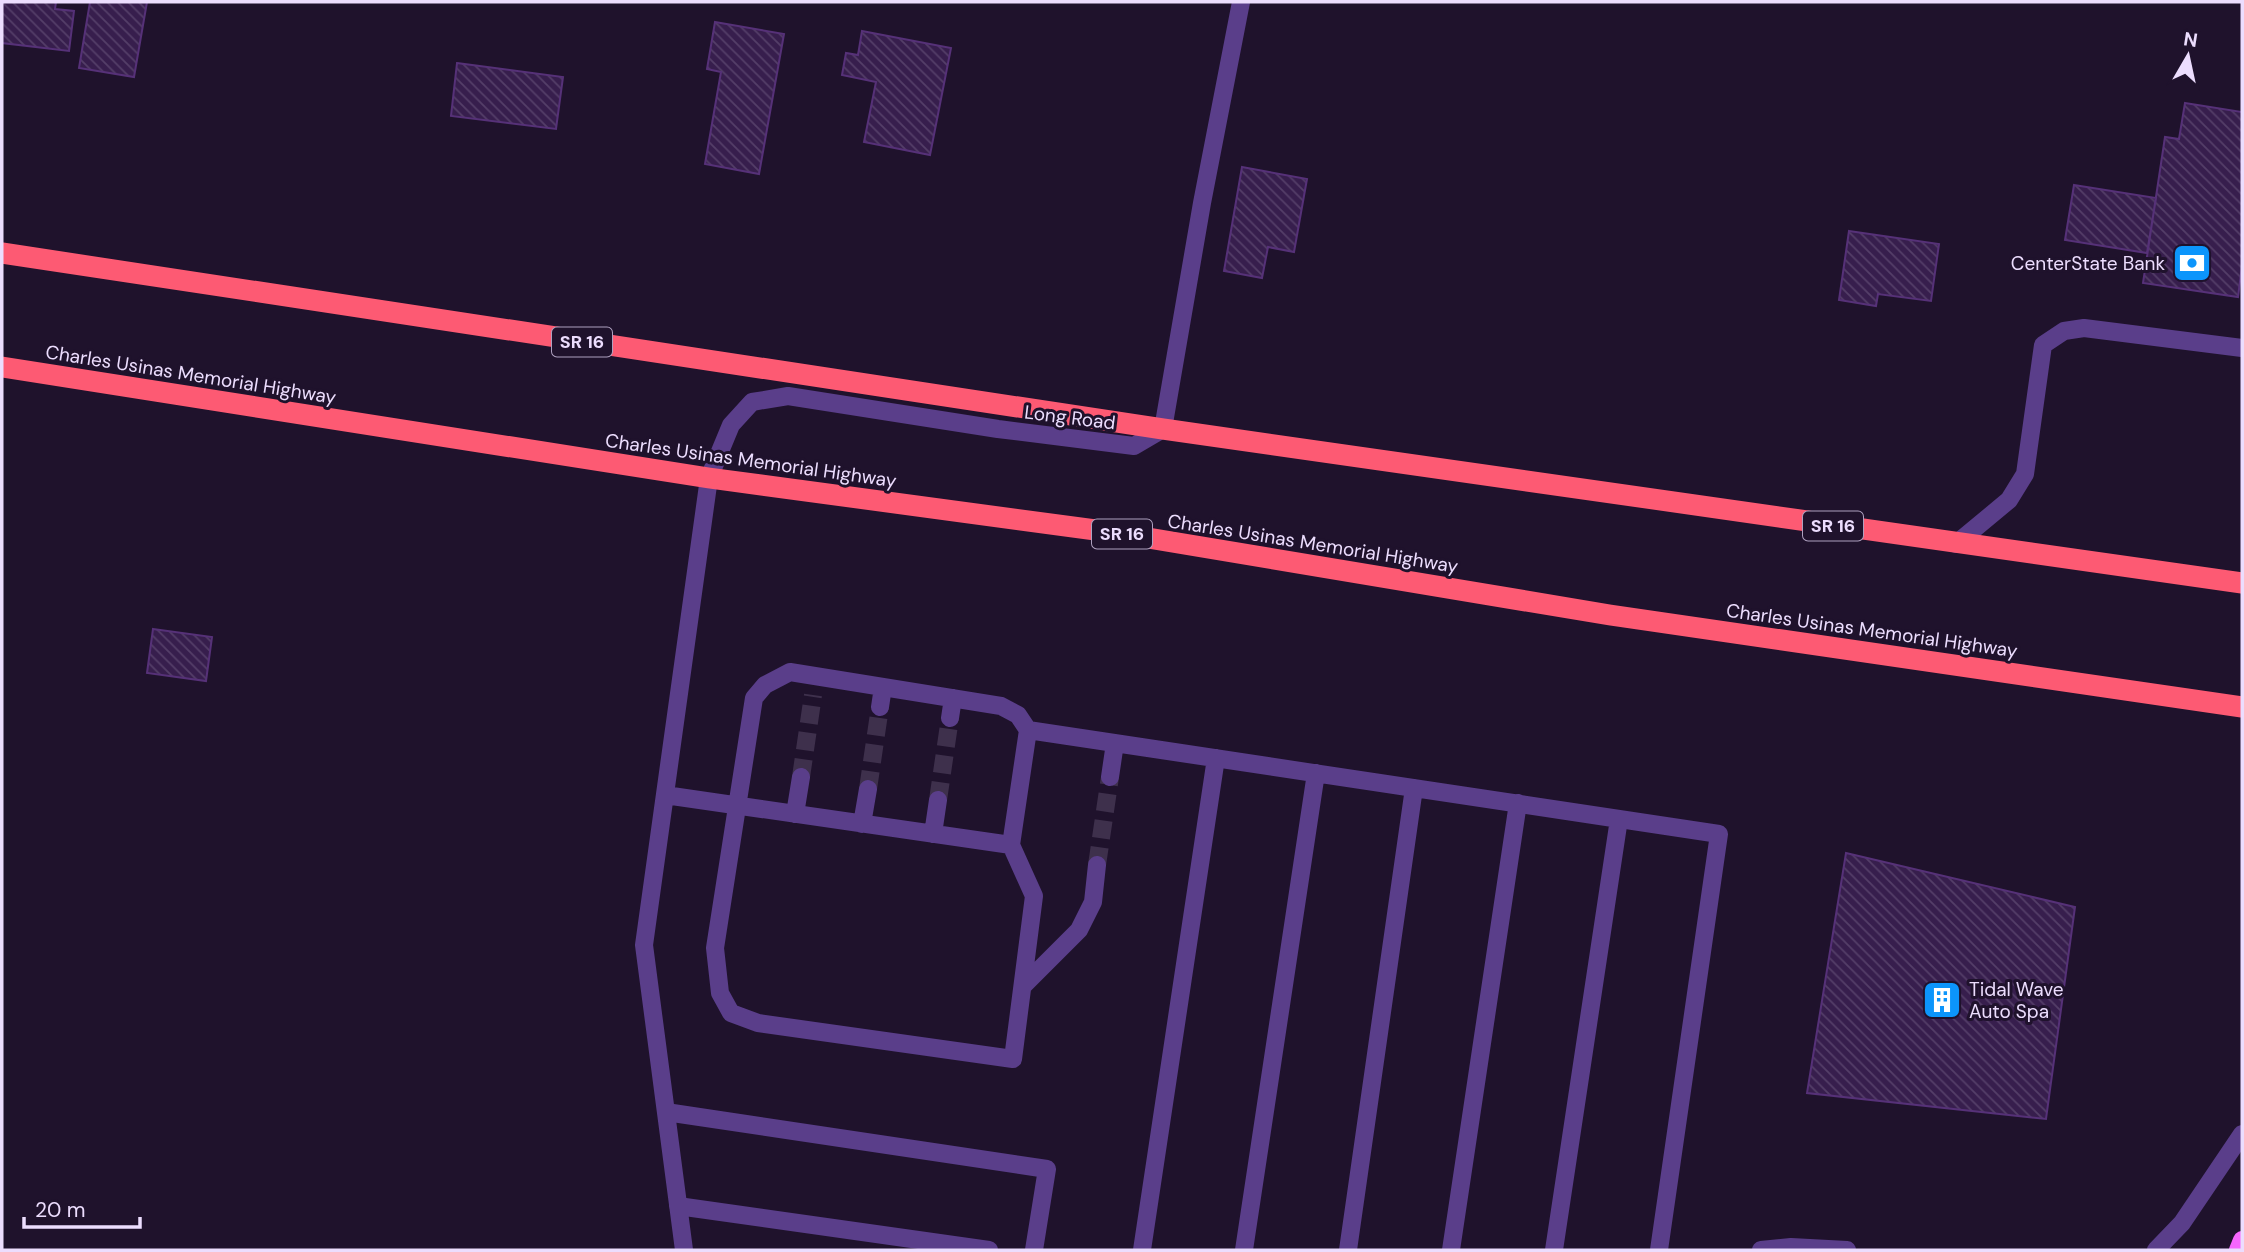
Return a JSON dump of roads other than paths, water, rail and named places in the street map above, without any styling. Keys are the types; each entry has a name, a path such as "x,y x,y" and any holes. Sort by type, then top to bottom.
{"highway":[{"name":"SR 16","path":"2,253 1163,429 2242,583"},
{"name":"Charles Usinas Memorial Highway","path":"2,367 709,478 1118,533 1610,615 2242,707"}],"main road":[{"path":"2238,1250 2242,1240"}],"street":[{"path":"1163,429 1202,203 1241,2"},
{"path":"1956,544 2009,500 2025,474 2043,345 2053,338 2064,331 2084,328 2242,348"},
{"name":"Long Road","path":"684,1250 644,945 709,478 731,425 752,402 788,396 998,429 1134,446 1163,429"},
{"path":"790,672 883,687 1001,706 1018,715 1028,730 1012,845 1034,895 1013,1059 758,1023 731,1013 720,993 715,948 754,698 765,685 790,672"},
{"path":"813,695 816,676"},
{"path":"880,707 883,687"},
{"path":"950,718 953,698"},
{"path":"1028,730 1719,834 1659,1250"},
{"path":"1110,777 1115,743"},
{"path":"1142,1250 1216,758"},
{"path":"1244,1250 1316,773"},
{"path":"795,814 801,777"},
{"path":"1348,1250 1414,788"},
{"path":"862,824 867,789"},
{"path":"665,795 1012,845"},
{"path":"933,834 938,800"},
{"path":"1451,1250 1518,803"},
{"path":"1554,1250 1619,818"},
{"path":"1023,986 1079,930 1093,902 1097,865"},
{"path":"666,1112 1046,1169 1034,1250"},
{"path":"2156,1250 2182,1223 2242,1133"},
{"path":"678,1206 989,1250"},
{"path":"1761,1250 1791,1247 1847,1250"}],"tunnel":[{"path":"801,777 813,695"},
{"path":"868,789 880,707"},
{"path":"938,800 950,718"},
{"path":"1097,865 1110,777"}],"place":[{"name":"CenterState Bank","path":"2192,263"},
{"name":"Tidal Wave Auto Spa","path":"1942,1000"}]}
